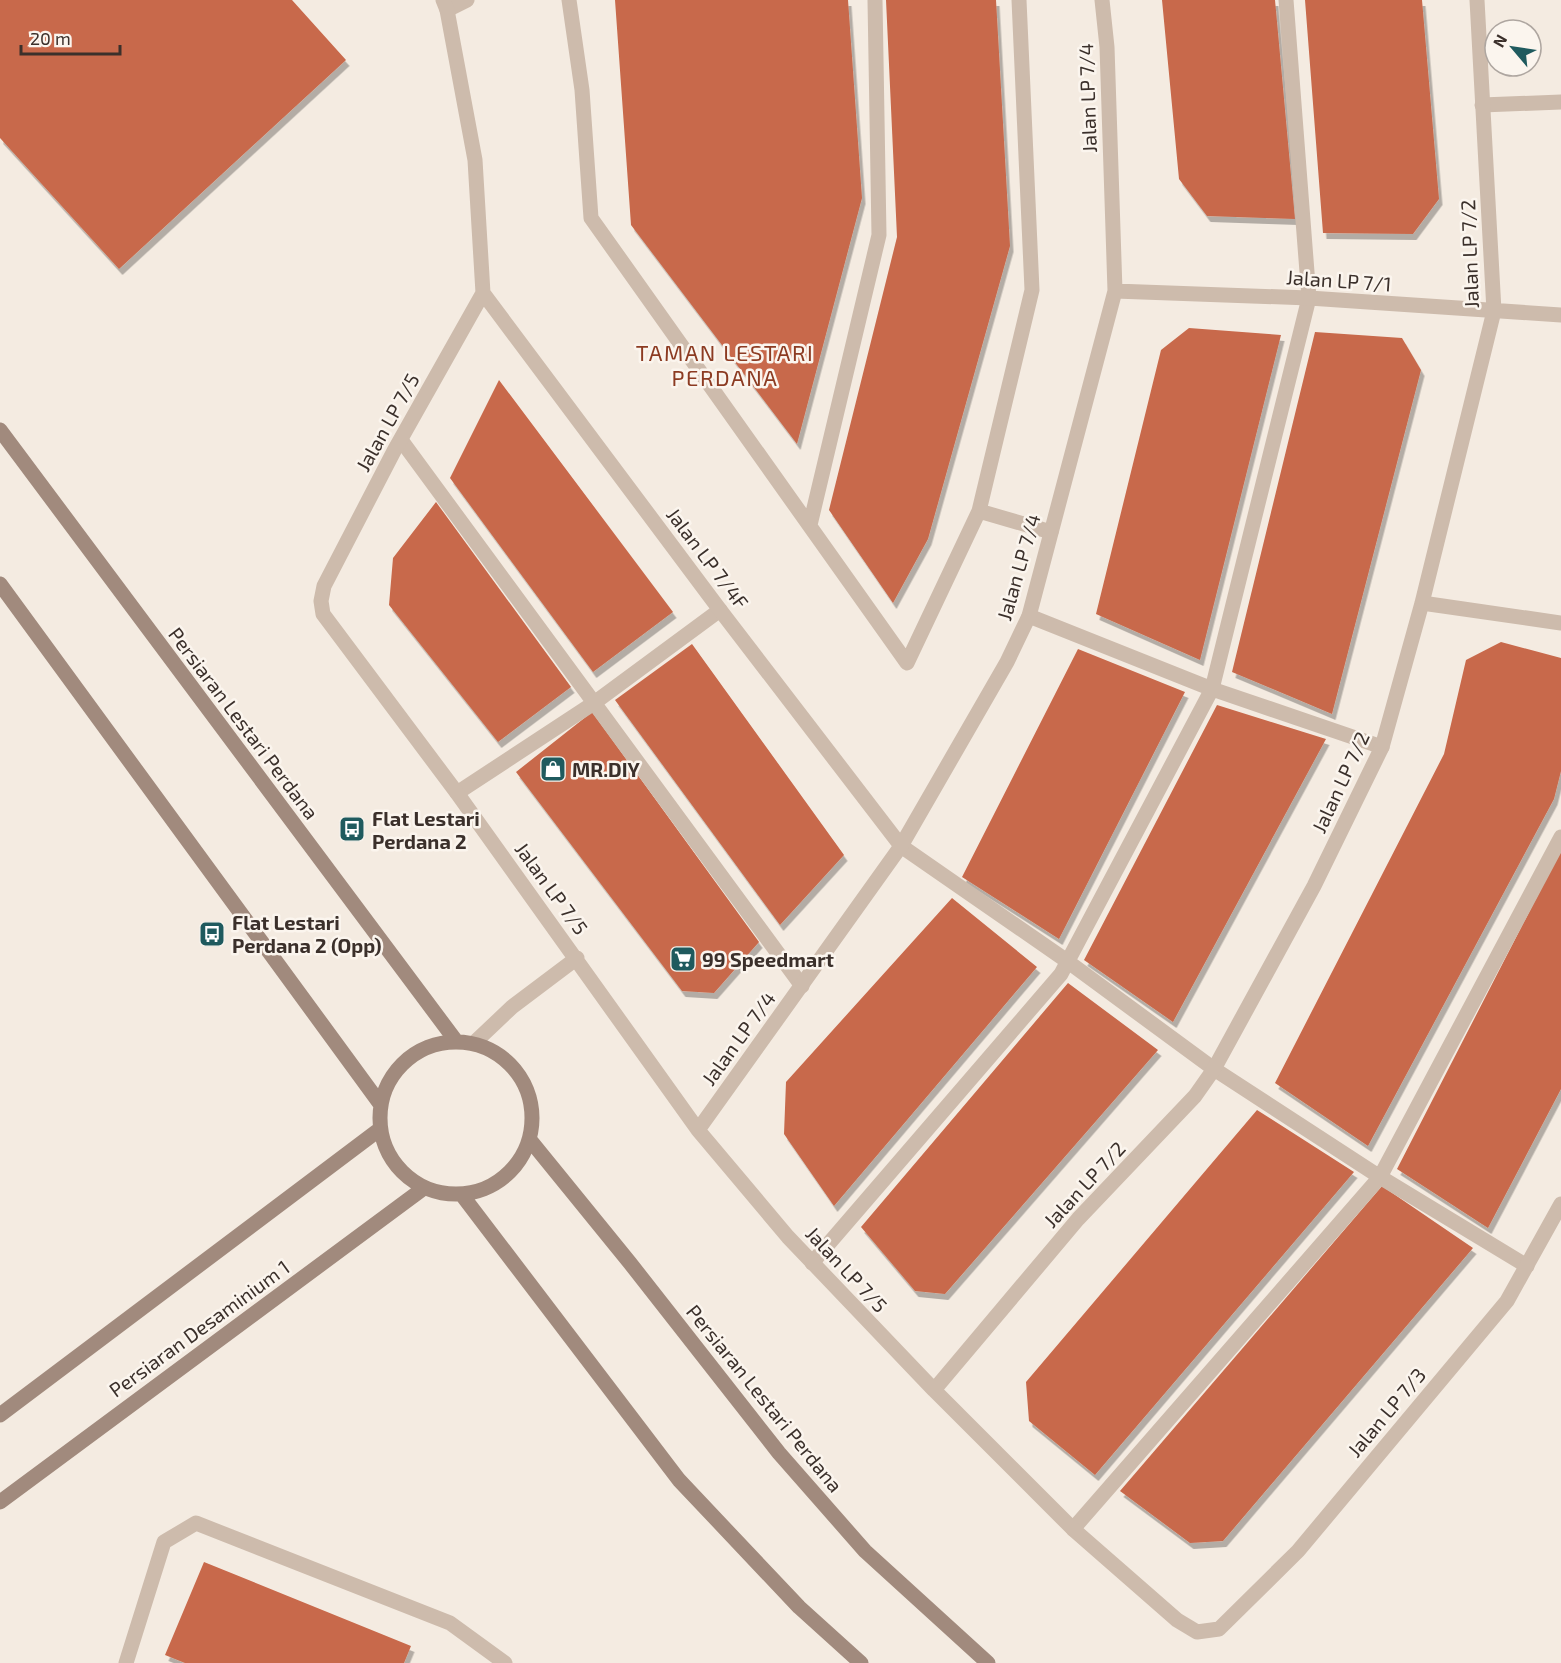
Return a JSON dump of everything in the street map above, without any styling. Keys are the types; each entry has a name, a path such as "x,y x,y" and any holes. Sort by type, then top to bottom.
{"street":[{"path":"467,0 445,5 475,160 483,293"},
{"path":"569,0 582,90 591,218 907,663 979,511 1032,290 1019,0"},
{"path":"810,525 879,235 875,0"},
{"name":"Jalan LP 7/4","path":"698,1130 901,846 1007,662 1029,616 1115,291 1107,47 1102,0"},
{"path":"812,1263 1061,974 1212,689 1309,298 1286,0"},
{"name":"Jalan LP 7/2","path":"934,1389 1078,1219 1195,1096 1214,1069 1314,886 1382,747 1422,603 1494,312 1477,0"},
{"path":"1482,105 1561,102"},
{"name":"Jalan LP 7/1","path":"1115,291 1309,298 1561,315"},
{"name":"Jalan LP 7/5","path":"483,293 401,440 324,586 321,601 323,614 458,793 698,1130 812,1263 1072,1530 1177,1620 1197,1632 1219,1629"},
{"name":"Jalan LP 7/4F","path":"483,293 720,610 901,846 1067,961 1214,1069 1380,1177 1527,1266"},
{"name":"Persiaran Lestari Perdana","path":"0,430 456,1041"},
{"path":"401,440 802,986"},
{"path":"979,511 1051,532"},
{"path":"0,584 381,1105"},
{"path":"1422,603 1561,623"},
{"path":"458,793 594,704 720,610"},
{"path":"1029,616 1212,689 1382,747"},
{"path":"1072,1530 1380,1177 1561,837"},
{"path":"474,1043 512,1007 577,958"},
{"path":"456,1041 474,1043 490,1049 508,1061 521,1077 530,1097 533,1118 530,1140 520,1160 504,1177 485,1189 462,1195 443,1194 424,1188 403,1174 388,1154 380,1129 381,1105 390,1080 407,1059 430,1046 456,1041"},
{"path":"0,1415 380,1129"},
{"name":"Persiaran Lestari Perdana","path":"530,1140 779,1453 865,1551 988,1663"},
{"name":"Persiaran Desaminium 1","path":"0,1502 424,1188"},
{"path":"462,1195 679,1480 799,1607 861,1663"},
{"name":"Jalan LP 7/3","path":"1219,1629 1298,1551 1507,1300 1561,1204"},
{"path":"129,1662 164,1542 196,1523 450,1623 505,1663"}],"building":[{"path":"0,0 292,0 346,60 119,269 0,138"},
{"path":"615,0 848,0 862,198 797,444 631,225"},
{"path":"886,0 996,0 1010,246 928,539 893,603 829,510 897,237"},
{"path":"1162,0 1275,0 1295,219 1207,216 1179,179"},
{"path":"1305,0 1422,0 1439,199 1413,234 1323,233"},
{"path":"1189,328 1281,335 1200,660 1096,614 1161,350"},
{"path":"1315,332 1402,338 1421,370 1332,714 1232,672"},
{"path":"499,380 673,612 593,672 450,478"},
{"path":"436,502 571,687 498,742 389,605 393,558"},
{"path":"1501,642 1561,658 1561,771 1554,799 1368,1146 1275,1083 1444,754 1466,660"},
{"path":"692,644 844,855 780,925 615,700"},
{"path":"1078,649 1185,692 1059,939 962,877"},
{"path":"1217,705 1326,739 1173,1022 1084,960"},
{"path":"592,712 759,942 714,993 682,991 516,772"},
{"path":"1561,850 1561,1089 1488,1228 1397,1169"},
{"path":"952,898 1037,967 834,1206 784,1134 786,1082"},
{"path":"1068,983 1158,1050 945,1294 915,1291 861,1227"},
{"path":"1257,1110 1354,1172 1095,1475 1029,1421 1026,1382"},
{"path":"1382,1186 1473,1248 1223,1541 1190,1543 1120,1491"},
{"path":"204,1562 411,1646 404,1663 185,1663 165,1655"}],"place":[{"name":"MR.DIY","path":"553,769"},
{"name":"Flat Lestari Perdana 2","path":"352,829"},
{"name":"Flat Lestari Perdana 2 (Opp)","path":"212,934"},
{"name":"99 Speedmart","path":"683,959"}],"district":[{"name":"TAMAN LESTARI PERDANA","path":"725,364"}]}
